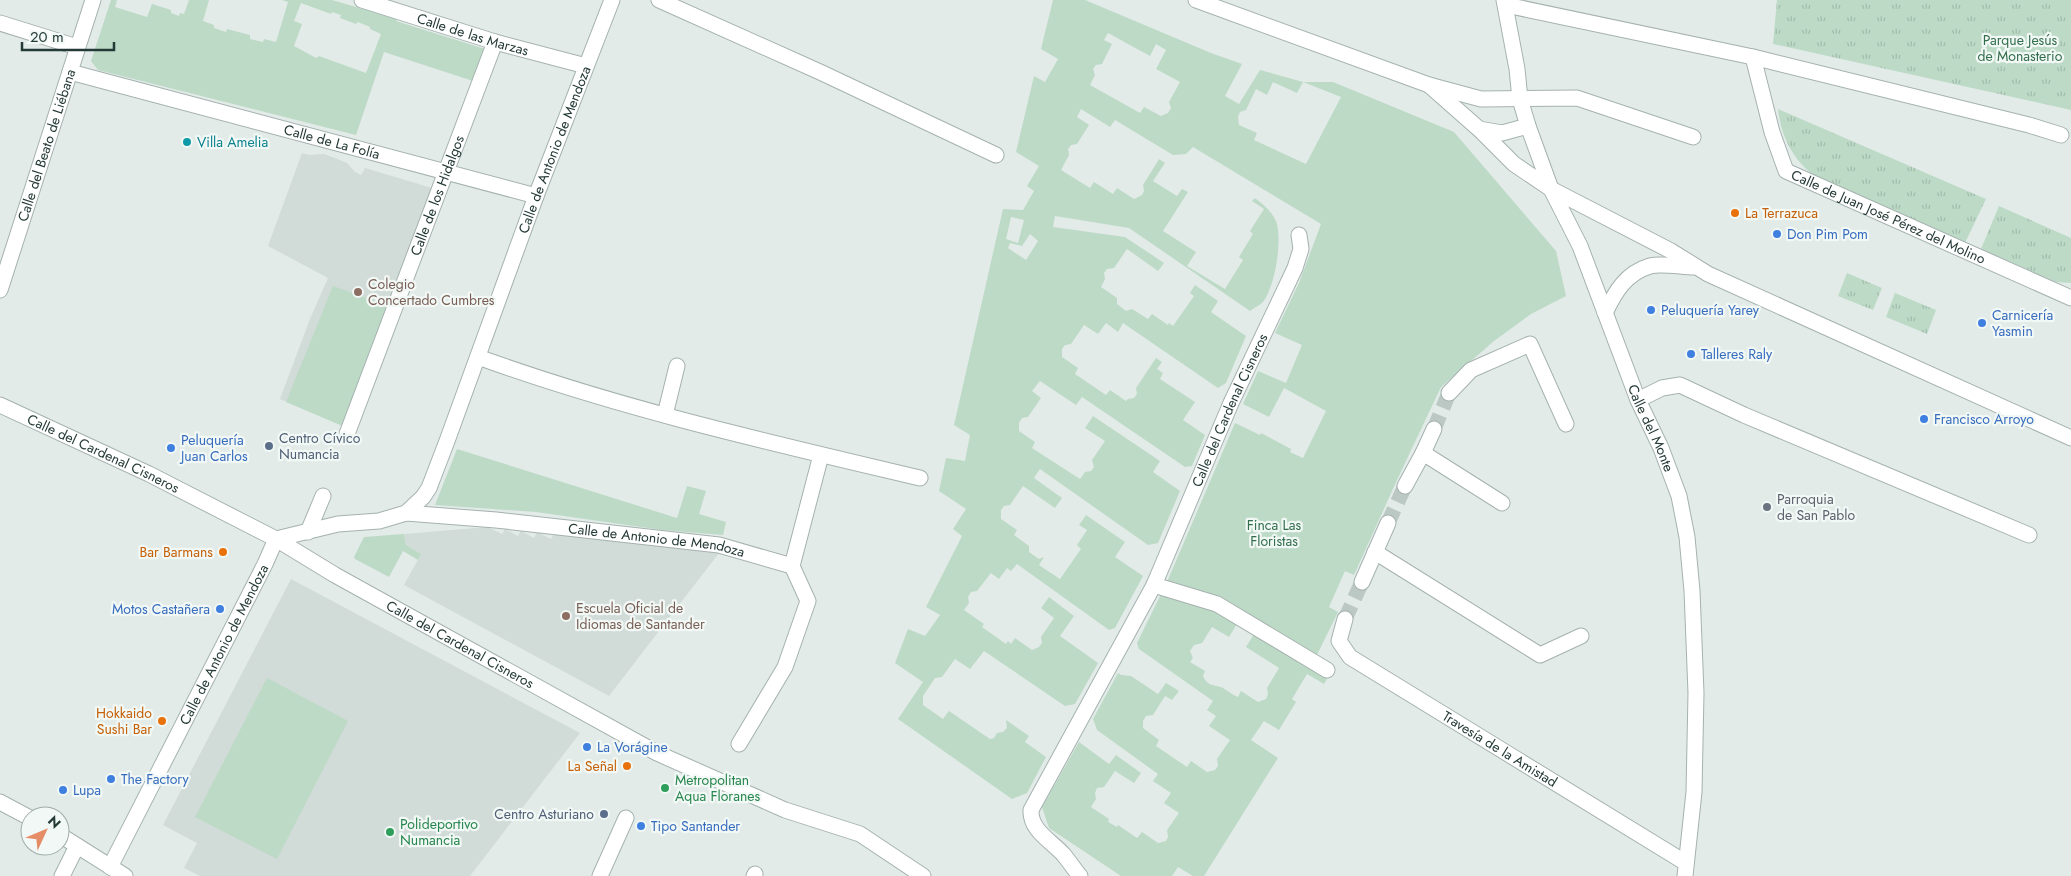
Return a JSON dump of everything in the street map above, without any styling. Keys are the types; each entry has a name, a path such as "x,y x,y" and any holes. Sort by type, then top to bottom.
{"street":[{"name":"Calle del Beato de Liébana","path":"0,290 93,0"},
{"name":"Calle de las Marzas","path":"362,0 495,42 586,66"},
{"name":"Calle de Antonio de Mendoza","path":"406,513 416,505 429,488 536,196 612,0"},
{"path":"660,0 820,72 996,155"},
{"path":"1196,0 1428,85 1481,99 1577,98 1693,137"},
{"path":"1505,3 1753,57 2028,125 2061,136"},
{"name":"Calle del Monte","path":"1505,3 1517,69 1520,99 1528,126 1551,189 1580,246 1638,400 1661,448 1679,496 1687,536 1692,591 1696,694 1694,792 1685,869"},
{"path":"0,23 77,47"},
{"name":"Calle de los Hidalgos","path":"347,434 444,172 495,42"},
{"name":"Calle de Juan José Pérez del Molino","path":"1753,57 1772,132 1786,171 2071,298"},
{"name":"Calle de La Folía","path":"70,72 536,196"},
{"path":"1428,85 1479,128 1514,164 1551,189 1671,251 1696,267 1865,346 2071,438"},
{"path":"1479,128 1502,133 1528,126"},
{"name":"Calle del Cardenal Cisneros","path":"1080,876 1062,853 1030,819 1031,810 1154,585 1231,403 1295,268 1301,249 1300,234"},
{"path":"1605,313 1615,292 1628,277 1651,265 1696,267"},
{"path":"1449,393 1471,370 1530,344 1566,424"},
{"path":"478,357 542,380 665,415 920,478"},
{"path":"665,415 677,366"},
{"path":"1638,400 1662,388 1680,385 1744,416 2029,535"},
{"name":"Calle del Cardenal Cisneros","path":"0,404 150,474 276,539 335,575 657,753 784,810 860,834 923,876"},
{"path":"1405,486 1434,429"},
{"path":"1423,453 1502,503"},
{"path":"739,744 785,667 808,600 792,566 821,455"},
{"path":"308,532 322,496"},
{"name":"Calle de Antonio de Mendoza","path":"110,867 261,573 276,539 338,524 379,521 406,513 496,520 719,545 792,566"},
{"path":"1362,582 1388,523"},
{"path":"1375,552 1540,655 1581,636"},
{"path":"1154,585 1217,604 1327,670"},
{"name":"Travesía de la Amistad","path":"1345,619 1339,640 1350,657 1685,869"},
{"path":"0,802 20,813"},
{"path":"600,876 626,818"},
{"path":"70,842 125,876"},
{"path":"62,876 77,846"}],"shaded area":[{"name":"Colegio Concertado Cumbres","path":"302,153 309,155 324,154 335,158 347,163 355,172 361,175 365,168 432,188 345,427 280,399 310,319 328,278 268,246"},
{"name":"Escuela Oficial de Idiomas de Santander","path":"488,527 502,534 505,529 518,536 521,531 534,538 537,532 551,539 554,534 719,553 609,696 404,585 421,554 406,545 404,534"},
{"path":"291,579 580,733 470,876 200,876 184,868 197,843 163,825"}],"green space":[{"path":"111,0 117,0 115,7 147,17 152,4 171,10 171,13 179,16 180,13 184,14 189,0 209,0 203,21 214,25 214,28 226,32 227,29 250,35 250,39 263,42 264,39 276,42 288,2 282,0 332,0 397,19 396,21 485,49 473,81 384,52 356,135 98,70 91,61","holes":["301,3 331,14 332,12 341,15 340,18 356,24 358,22 381,34 366,73 319,56 316,58 294,46 302,24 294,21"]},
{"name":"Finca Las Floristas","path":"1053,0 1085,0 1211,53 1242,64 1225,96 1239,104 1260,70 1303,82 1333,82 1454,132 1556,251 1566,296 1531,314 1494,341 1441,387 1354,575 1345,571 1329,607 1338,612 1316,657 1228,601 1167,582 1235,423 1260,435 1261,433 1291,449 1290,452 1303,458 1326,411 1284,388 1269,417 1243,404 1258,371 1286,383 1302,345 1275,333 1299,283 1321,224 1193,147 1186,154 1173,155 1115,120 1110,127 1081,109 1077,117 1089,125 1077,144 1071,145 1068,149 1069,155 1061,170 1090,188 1094,182 1113,194 1117,188 1134,199 1142,195 1144,191 1143,185 1159,159 1165,163 1153,181 1177,196 1182,189 1188,192 1163,231 1196,252 1187,266 1225,289 1243,260 1239,257 1253,234 1250,231 1264,209 1252,201 1255,198 1267,208 1276,221 1279,239 1277,263 1267,295 1263,302 1250,311 1129,228 1055,216 1053,227 1125,237 1164,263 1158,271 1127,249 1114,268 1107,269 1104,273 1105,279 1101,287 1117,298 1117,304 1126,311 1132,309 1148,319 1152,314 1168,325 1169,323 1173,326 1194,296 1190,293 1195,285 1218,301 1211,312 1246,336 1226,383 1218,388 1123,323 1118,332 1106,323 1098,334 1084,325 1071,344 1065,345 1062,349 1062,357 1078,368 1075,374 1106,395 1110,390 1126,401 1134,398 1137,394 1136,388 1156,358 1162,362 1157,369 1163,373 1160,379 1195,402 1183,420 1205,435 1192,466 1185,467 1082,397 1076,405 1040,381 1032,391 1041,398 1028,417 1022,418 1019,423 1019,431 1035,442 1032,448 1080,479 1085,472 1091,471 1094,467 1092,460 1105,441 1085,428 1093,416 1160,461 1153,472 1180,491 1158,543 1148,545 1040,469 1034,478 1062,498 1055,508 1023,486 1010,505 1004,506 1001,510 1001,519 1017,530 1014,535 1029,546 1029,552 1039,559 1044,557 1039,565 1060,579 1081,549 1077,545 1087,530 1079,525 1086,515 1125,542 1115,557 1143,576 1115,628 1109,630 1017,564 1011,571 1007,568 999,579 991,573 977,591 971,592 968,597 969,603 964,610 984,624 982,627 1006,644 1008,641 1011,644 1015,638 1032,650 1039,647 1042,643 1041,637 1054,618 1041,608 1049,597 1074,616 1060,636 1098,663 1075,704 1065,706 984,651 970,669 955,659 942,677 935,678 923,696 923,705 943,719 949,711 990,739 1007,728 1006,720 1029,736 1025,742 1046,757 1027,793 1012,799 898,719 923,682 895,663 908,629 925,636 940,615 926,607 962,536 953,529 966,509 939,491 946,458 965,461 970,435 954,425 1003,209 1023,210 1034,191 1027,186 1039,166 1016,152 1034,76 1045,82 1058,59 1041,49","holes":["1108,33 1150,56 1156,44 1166,50 1156,69 1180,82 1169,102 1171,108 1168,113 1161,116 1144,107 1140,113 1090,85 1095,75 1093,69 1096,65 1102,64 1112,44 1104,40","1273,82 1297,93 1303,82 1341,97 1306,164 1254,140 1257,133 1239,125 1238,117 1240,112 1246,110 1256,89 1267,95","1011,217 1024,220 1018,243 1006,239","1030,234 1038,241 1026,260 1008,248 1010,243 1022,246"]},
{"name":"Parque Jesús de Monasterio","path":"1777,0 2071,0 2071,110 1773,44"},
{"path":"1778,109 1986,199 1965,243 1815,176 1800,163 1789,147 1782,129"},
{"path":"1999,206 2071,238 2071,283 2056,282 1981,249"},
{"path":"1847,273 1882,288 1873,310 1838,296"},
{"path":"333,286 389,306 345,427 286,402"},
{"path":"1895,293 1936,310 1927,334 1886,317"},
{"path":"457,449 677,518 687,486 706,491 699,514 726,522 723,535 662,530 536,512 435,505"},
{"path":"404,534 406,545 421,554 418,560 403,551 389,577 354,557 364,537"},
{"path":"1161,594 1212,609 1237,624 1229,637 1212,627 1202,643 1194,645 1190,651 1193,658 1190,662 1205,671 1203,676 1209,684 1223,688 1238,697 1241,691 1258,702 1266,699 1268,694 1267,688 1279,668 1246,647 1254,634 1328,677 1324,684 1307,674 1292,699 1296,702 1279,730 1264,721 1251,740 1278,758 1204,876 1193,876 1178,867 1172,876 1121,876 1049,828 1042,807 1079,742 1109,764 1116,755 1141,773 1134,783 1115,771 1104,787 1097,788 1095,793 1096,799 1091,807 1109,819 1108,822 1117,827 1118,825 1137,838 1142,832 1158,843 1166,841 1168,837 1167,830 1179,813 1164,803 1171,793 1153,781 1158,774 1097,730 1093,719 1118,673 1131,676 1158,694 1166,683 1179,691 1172,700 1165,696 1153,715 1146,716 1143,721 1143,728 1159,740 1156,746 1187,767 1191,761 1207,772 1215,770 1218,766 1217,759 1230,740 1209,726 1216,716 1207,710 1213,701 1139,649 1137,643"},
{"path":"267,678 348,721 277,859 195,817"}],"tunnel":[{"path":"1434,429 1449,393"},
{"path":"1388,523 1405,486"},
{"path":"1345,619 1362,582"}],"place":[{"name":"Villa Amelia","path":"187,142"},
{"name":"La Terrazuca","path":"1735,213"},
{"name":"Don Pim Pom","path":"1777,234"},
{"name":"Colegio Concertado Cumbres","path":"358,292"},
{"name":"Peluquería Yarey","path":"1651,310"},
{"name":"Carnicería Yasmin","path":"1982,323"},
{"name":"Talleres Raly","path":"1691,354"},
{"name":"Francisco Arroyo","path":"1924,419"},
{"name":"Centro Cívico Numancia","path":"269,446"},
{"name":"Peluquería Juan Carlos","path":"171,448"},
{"name":"Parroquia de San Pablo","path":"1767,507"},
{"name":"Bar Barmans","path":"223,552"},
{"name":"Motos Castañera","path":"220,609"},
{"name":"Escuela Oficial de Idiomas de Santander","path":"566,616"},
{"name":"Hokkaido Sushi Bar","path":"162,721"},
{"name":"La Vorágine","path":"587,747"},
{"name":"La Señal","path":"627,766"},
{"name":"The Factory","path":"111,779"},
{"name":"Metropolitan Aqua Floranes","path":"665,788"},
{"name":"Lupa","path":"63,790"},
{"name":"Centro Asturiano","path":"604,814"},
{"name":"Tipo Santander","path":"641,826"},
{"name":"Polideportivo Numancia","path":"390,832"}]}
